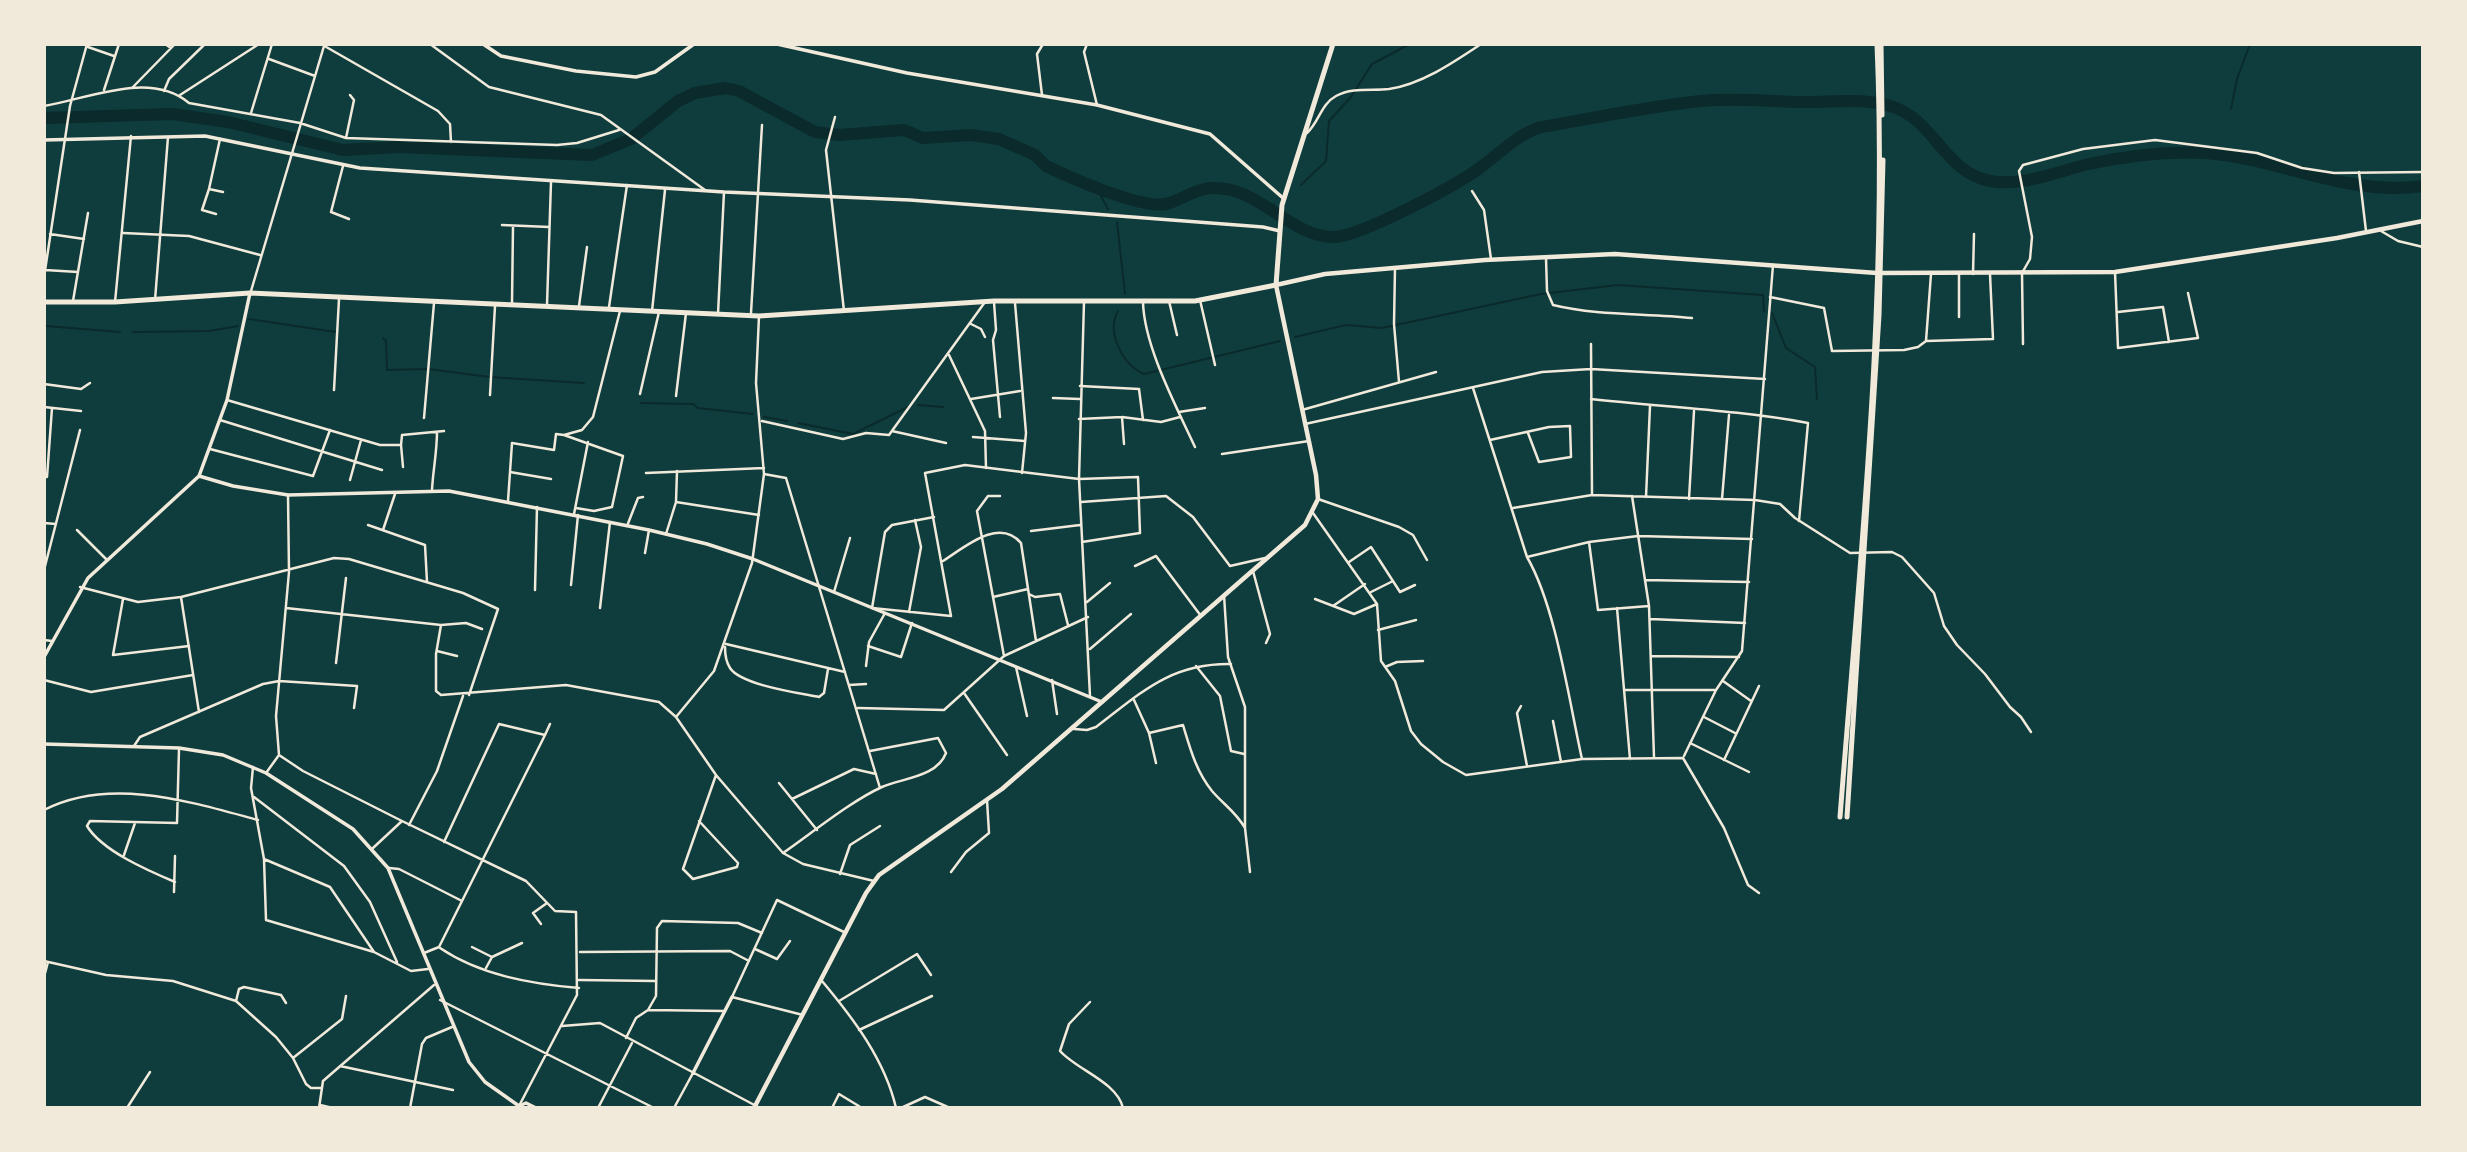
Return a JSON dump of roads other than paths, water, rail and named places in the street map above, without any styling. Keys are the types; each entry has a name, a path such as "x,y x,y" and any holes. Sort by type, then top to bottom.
{"highway":[{"path":"44,302 115,302 250,293 512,307 759,316 985,302 1200,300 1276,285 1283,202 1333,44"},
{"path":"1843,817 1880,301 1883,206 1879,44"}],"main road":[{"path":"756,1107 874,881 891,864 987,800 1074,729 1270,557 1305,525 1313,513 1318,499 1309,441 1276,285 1325,274 1546,256 1615,254 1931,274 2115,272 2162,267 2423,221"}],"street":[{"path":"104,90 119,44"},
{"path":"165,44 171,48"},
{"path":"132,88 175,44"},
{"path":"164,92 169,79 205,44"},
{"path":"249,44 250,50"},
{"path":"180,95 259,44"},
{"path":"251,113 270,59 272,44"},
{"path":"430,44 489,87 601,115 705,190"},
{"path":"483,44 501,56 576,71 636,77 655,72 694,44"},
{"path":"777,44 906,73 924,74 952,83 1097,105 1210,134 1283,202"},
{"path":"1037,44 1042,95"},
{"path":"1039,49 1043,44"},
{"path":"1087,44 1084,52 1097,105"},
{"path":"1307,133 1318,123 1328,103 1351,91 1401,86 1437,71 1481,44"},
{"path":"44,277 65,130 87,45 114,56"},
{"path":"44,657 80,587 106,559 199,475 227,400 250,293 322,45 438,111 450,124 451,142"},
{"path":"270,59 315,76"},
{"path":"44,106 104,90 132,88 180,95 189,103 251,113 346,138 557,145 598,138 619,130"},
{"path":"346,138 354,100 350,95"},
{"path":"835,117 828,138 831,196 844,311"},
{"path":"751,315 762,125"},
{"path":"115,302 131,136"},
{"path":"44,140 131,136 220,139 343,166 724,192 831,196 1280,229"},
{"path":"155,300 168,137"},
{"path":"216,214 202,210 220,139"},
{"path":"2024,344 2022,273 2031,259 2032,237 2019,170 2024,165 2084,149 2155,140 2257,153 2302,168 2359,172 2423,172"},
{"path":"343,166 331,212 349,219"},
{"path":"2359,172 2367,232"},
{"path":"547,308 551,180"},
{"path":"608,310 627,184"},
{"path":"652,312 666,188"},
{"path":"209,189 223,192"},
{"path":"1472,191 1484,211 1491,260"},
{"path":"718,314 724,192"},
{"path":"73,301 89,213"},
{"path":"502,225 549,227"},
{"path":"512,307 513,226"},
{"path":"2380,230 2398,241 2423,247"},
{"path":"122,233 189,236 261,255"},
{"path":"50,234 84,239"},
{"path":"1973,274 1974,234"},
{"path":"578,309 587,247"},
{"path":"1546,256 1547,291 1553,305 1582,312 1651,313 1692,318"},
{"path":"1683,758 1716,690 1738,657 1746,623 1773,265"},
{"path":"1395,268 1394,324 1399,382"},
{"path":"45,270 78,272"},
{"path":"2115,272 2118,348 2197,338 2188,293"},
{"path":"1926,341 1931,274"},
{"path":"1959,274 1959,317"},
{"path":"1770,297 1824,308 1832,351 1904,350 1918,347 1926,341 1993,339 1990,274"},
{"path":"334,390 339,298"},
{"path":"1200,300 1215,365"},
{"path":"1169,301 1177,335"},
{"path":"424,418 434,302"},
{"path":"761,421 844,439 866,433 890,435 985,302"},
{"path":"993,302 996,330 993,340 1000,417"},
{"path":"1084,302 1079,479 1090,649 1090,696"},
{"path":"1143,302 1143,317 1195,447"},
{"path":"1015,303 1025,441 1022,473"},
{"path":"489,395 495,306"},
{"path":"2116,313 2164,307 2169,341"},
{"path":"564,435 582,430 593,417 620,311"},
{"path":"640,394 659,312"},
{"path":"676,396 686,313"},
{"path":"676,717 714,671 753,559 764,474 756,383 759,316"},
{"path":"971,324 981,329 985,337"},
{"path":"1591,344 1592,495"},
{"path":"949,355 971,399 985,438 986,468"},
{"path":"1305,424 1542,372 1591,369 1765,379"},
{"path":"1302,410 1436,372"},
{"path":"44,384 81,389 90,383"},
{"path":"1080,386 1139,389 1143,420"},
{"path":"1473,388 1527,556 1536,573 1558,649 1582,759"},
{"path":"971,399 1021,391"},
{"path":"1054,398 1080,399"},
{"path":"1591,399 1694,411 1762,415 1808,423 1800,521"},
{"path":"227,400 380,444 401,445"},
{"path":"1646,497 1650,406"},
{"path":"44,407 81,411"},
{"path":"44,477 47,477 52,408"},
{"path":"1179,412 1205,408"},
{"path":"1689,499 1694,411"},
{"path":"1722,499 1729,414"},
{"path":"1079,419 1122,417 1161,422 1181,417"},
{"path":"1122,417 1124,444"},
{"path":"220,420 382,470"},
{"path":"1490,440 1528,433 1570,426 1571,457 1539,462 1528,433"},
{"path":"44,570 80,430"},
{"path":"210,449 242,460 313,476 330,430"},
{"path":"403,467 402,435 444,431"},
{"path":"892,431 946,443"},
{"path":"432,490 433,470 438,460 437,432"},
{"path":"508,501 512,443 554,450 556,433 623,456 612,507 594,511 576,508"},
{"path":"973,437 1025,441"},
{"path":"350,480 361,439"},
{"path":"1222,454 1309,441"},
{"path":"571,585 576,508 588,442"},
{"path":"872,608 951,616 925,473 965,465 1079,479 1138,477 1140,533 1082,542"},
{"path":"646,473 764,468"},
{"path":"666,534 676,502 677,471"},
{"path":"510,472 551,479"},
{"path":"764,474 786,478 880,788"},
{"path":"199,475 233,486 288,495 432,490 508,501 666,534 753,559 1003,659 1016,667 1104,703"},
{"path":"383,530 396,491"},
{"path":"266,773 279,755 276,716 289,572 288,495"},
{"path":"1513,508 1592,495 1755,500 1780,504 1800,521 1850,553 1892,552 1902,557 1934,593 1944,626 1957,645 1985,674 2002,699 2021,717 2031,732"},
{"path":"1000,496 988,496 980,503 977,511 1003,659"},
{"path":"1081,502 1166,496 1177,501 1203,529 1230,566 1270,557"},
{"path":"1632,496 1649,606 1654,757"},
{"path":"627,526 638,498 643,497"},
{"path":"1318,499 1399,527 1413,535 1427,560"},
{"path":"676,502 759,515"},
{"path":"535,590 537,507"},
{"path":"1313,513 1365,583 1377,604 1381,661 1395,681 1411,731 1421,744 1454,770 1466,775 1582,759 1683,758"},
{"path":"872,608 885,532 892,526 934,517"},
{"path":"909,612 921,547 915,520"},
{"path":"600,608 610,522"},
{"path":"44,523 56,524"},
{"path":"1031,531 1082,524"},
{"path":"368,525 425,545 427,582"},
{"path":"77,530 106,559"},
{"path":"645,554 649,530"},
{"path":"943,561 982,536 1002,532 1014,534 1021,543 1036,642"},
{"path":"1527,556 1588,542 1638,536 1752,539"},
{"path":"834,592 850,538"},
{"path":"1588,542 1598,610 1649,606"},
{"path":"1349,562 1371,547 1400,592 1415,585"},
{"path":"1135,566 1156,556 1201,616"},
{"path":"80,587 138,602 181,597 231,582 289,572 334,558 349,559 463,593 498,609 469,695"},
{"path":"1253,571 1270,634 1266,643"},
{"path":"336,663 346,578"},
{"path":"1371,592 1393,580"},
{"path":"1645,580 1749,582"},
{"path":"1087,602 1110,583"},
{"path":"1332,607 1365,583"},
{"path":"993,597 1028,589"},
{"path":"1029,594 1035,597 1060,594 1068,626"},
{"path":"1224,596 1231,664 1245,707 1245,828 1250,872"},
{"path":"181,597 199,712"},
{"path":"123,599 113,655 189,646"},
{"path":"1315,599 1354,614 1377,604"},
{"path":"286,608 442,625 466,623 482,629"},
{"path":"1617,608 1629,759"},
{"path":"866,666 868,646 885,613"},
{"path":"1090,649 1131,614"},
{"path":"856,708 944,710 1003,659 1088,617"},
{"path":"1650,619 1746,623"},
{"path":"1378,630 1416,620"},
{"path":"868,646 901,657 912,623"},
{"path":"442,625 437,651 436,691 441,695 469,695 566,685 659,702 676,717 716,775 783,853 803,864 874,881"},
{"path":"44,640 52,641"},
{"path":"725,643 845,672"},
{"path":"725,643 729,667 736,674 757,683 819,697 824,694 828,669"},
{"path":"437,651 457,656"},
{"path":"1651,656 1738,657"},
{"path":"1385,667 1397,662 1423,661"},
{"path":"1074,729 1096,727 1158,679 1196,666 1231,664"},
{"path":"1196,666 1220,696 1231,751 1246,755"},
{"path":"1016,667 1027,716"},
{"path":"44,680 91,692 193,676"},
{"path":"1052,680 1057,714"},
{"path":"134,746 140,737 263,684 279,681 357,686 354,708"},
{"path":"1723,681 1752,702"},
{"path":"849,685 866,684"},
{"path":"1724,760 1759,686"},
{"path":"1624,690 1716,690"},
{"path":"964,693 1007,755"},
{"path":"409,824 437,771 464,695"},
{"path":"1133,699 1149,733 1156,763"},
{"path":"1521,706 1517,713 1527,766"},
{"path":"1703,717 1735,733"},
{"path":"1553,721 1560,762"},
{"path":"444,842 499,724 545,735"},
{"path":"423,954 439,947 550,724"},
{"path":"1149,733 1183,725 1200,774 1213,793 1234,810 1245,828"},
{"path":"783,853 880,788 921,775 944,759 946,753 938,738 869,752"},
{"path":"1690,743 1749,772"},
{"path":"44,744 179,748 223,755 254,766 342,821 373,848 387,868 440,1000 477,1073 518,1107"},
{"path":"176,882 124,855 88,829 88,822 177,823 179,748"},
{"path":"279,755 482,862 526,881 555,911 576,912 579,988 562,1026 518,1107"},
{"path":"1683,758 1724,828 1748,885 1759,893"},
{"path":"254,766 251,788 264,859 266,920 374,952 411,971 428,969"},
{"path":"792,799 854,769 876,774"},
{"path":"699,821 738,863 737,867 693,879 683,869 699,821 716,775"},
{"path":"779,783 817,830"},
{"path":"44,810 83,796 129,794 179,800 258,820"},
{"path":"254,797 344,866 370,902 399,964"},
{"path":"951,872 966,852 989,833 987,800"},
{"path":"373,848 402,821"},
{"path":"124,855 135,823"},
{"path":"839,874 850,845 880,826"},
{"path":"174,892 175,856"},
{"path":"264,859 330,887 374,952"},
{"path":"387,868 399,869 462,901"},
{"path":"674,1108 732,997 777,900 846,933"},
{"path":"541,924 533,913 547,903"},
{"path":"626,1038 636,1018 648,1010 656,996 657,928 662,921 738,923 762,933"},
{"path":"755,949 777,959 790,941"},
{"path":"486,968 492,957 522,943"},
{"path":"439,947 463,964 486,968 520,982 579,988"},
{"path":"472,947 492,957"},
{"path":"579,952 730,951 749,961"},
{"path":"839,1001 917,954 931,975"},
{"path":"44,977 46,962 106,975 173,981 236,1001 276,1037 293,1058 306,1084 311,1088 322,1088"},
{"path":"579,980 656,981"},
{"path":"821,981 859,1030 886,1079 898,1108 925,1097 950,1108"},
{"path":"333,1108 320,1107 323,1081 434,985"},
{"path":"236,1001 239,989 244,986 281,995 286,1003"},
{"path":"293,1058 342,1019 346,996"},
{"path":"859,1030 932,996"},
{"path":"732,997 803,1015"},
{"path":"440,1000 654,1108"},
{"path":"1090,1002 1069,1024 1060,1051 1070,1062 1116,1093 1123,1108"},
{"path":"648,1010 725,1011"},
{"path":"562,1026 600,1023 756,1107"},
{"path":"410,1108 426,1038 452,1027"},
{"path":"598,1108 633,1042"},
{"path":"340,1066 453,1090"},
{"path":"127,1108 150,1072"},
{"path":"832,1108 839,1094 862,1108"},
{"path":"518,1107 526,1103 536,1108"}],"waterway":[{"path":"1301,185 1326,161 1329,121 1351,97 1372,64 1410,44"},
{"path":"2231,109 2237,79 2250,44"},
{"path":"44,118 172,114 228,122 343,150 400,147 592,155 631,139 678,101 695,93 725,88 739,91 815,132 839,135 904,130 923,138 971,135 999,139 1035,155 1046,166 1057,171 1140,202 1166,204 1205,189 1228,189 1244,194 1302,228 1333,237 1363,229 1428,198 1477,170 1514,141 1538,128 1680,103 1713,100 1874,102 1896,108 1921,124 1962,168 1990,181 2028,180 2089,164 2161,153 2205,153 2233,156 2340,182 2395,188 2423,186"},
{"path":"1095,185 1108,209"},
{"path":"1272,210 1274,204"},
{"path":"1117,222 1125,294"},
{"path":"1295,337 1346,325 1382,328 1541,294 1618,285 1763,295 1764,311"},
{"path":"1118,311 1114,328 1118,347 1129,363 1144,374 1280,341"},
{"path":"1772,313 1786,348 1815,367 1817,399"},
{"path":"249,319 336,332"},
{"path":"46,326 120,332"},
{"path":"133,332 209,331 238,326"},
{"path":"383,338 386,341 387,370 428,369 490,377 584,383"},
{"path":"641,403 693,404 698,408 753,414"},
{"path":"918,405 943,407"},
{"path":"798,423 853,434 908,407"},
{"path":"764,417 787,421"}]}
